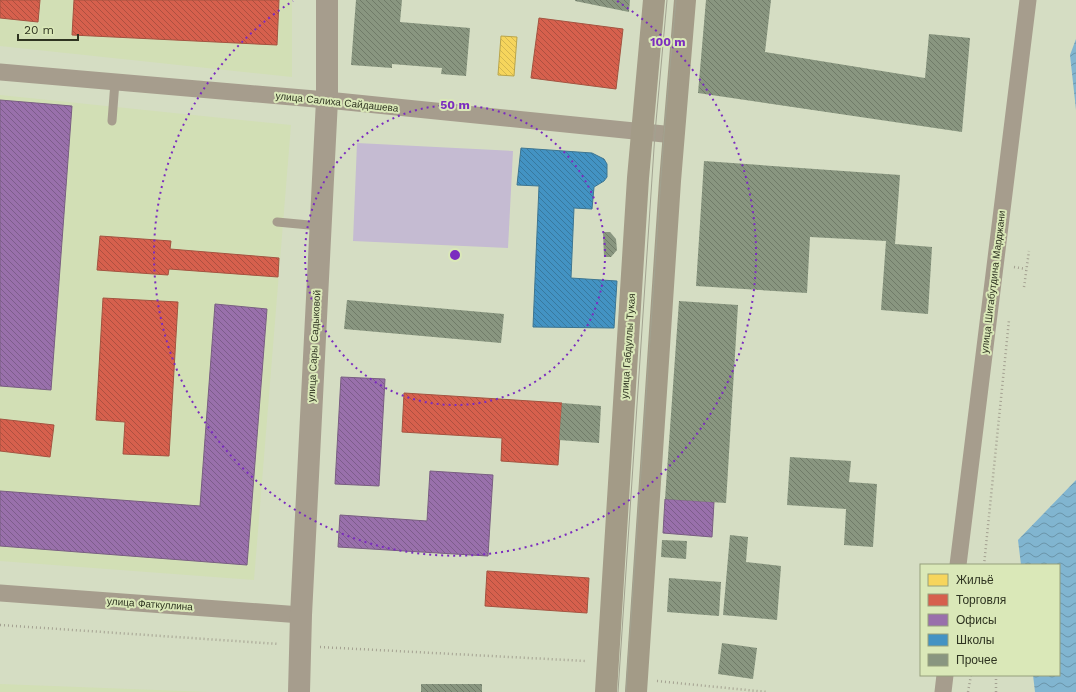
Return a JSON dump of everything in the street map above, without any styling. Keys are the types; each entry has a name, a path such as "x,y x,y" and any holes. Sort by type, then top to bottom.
{"main road":[{"name":"улица Габдуллы Тукая","path":"606,692 638,178 644,131 644,100 654,0"},
{"path":"645,686 674,135 685,0"}],"street":[{"name":"улица Сары Садыковой","path":"299,692 301,615 327,100 327,0"},
{"name":"улица Шигабутдина Марджани","path":"958,564 1028,0"},
{"name":"улица Салиха Сайдашева","path":"0,72 327,100 674,135"},
{"name":"улица Фаткуллина","path":"0,593 301,615"},
{"path":"943,692 945,676"}],"lane":[{"path":"112,121 115,82"},
{"path":"277,222 320,226"}],"path":[{"path":"1024,287 1029,251"},
{"path":"1014,267 1026,269"},
{"path":"968,692 970,676"},
{"path":"996,676 996,692"},
{"path":"645,686 767,692"}],"shaded area":[{"path":"0,0 292,0 292,77 0,46"},
{"path":"0,95 291,125 254,580 0,561"},
{"path":"357,143 513,151 508,248 353,241"},
{"path":"0,684 209,692 0,692"}],"water":[{"path":"1076,39 1076,110 1070,55"},
{"path":"1076,480 1076,692 1035,692 1033,676 1060,676 1060,564 1021,564 1018,540"}],"building: Жильё":[{"path":"501,36 517,37 514,76 498,75"}],"building: Торговля":[{"path":"0,0 40,0 38,22 0,18"},
{"path":"74,0 279,0 277,45 72,35"},
{"path":"539,18 623,29 616,89 531,78"},
{"path":"100,236 171,241 170,249 279,258 278,277 169,269 168,275 97,270"},
{"path":"103,298 178,302 169,456 123,454 125,422 96,420"},
{"path":"404,393 562,403 558,465 501,461 502,438 402,432"},
{"path":"0,419 54,425 50,457 0,451"},
{"path":"487,571 589,578 587,613 485,606"}],"building: Офисы":[{"path":"0,100 72,106 51,390 0,386"},
{"path":"215,304 267,309 247,565 0,546 0,491 200,506"},
{"path":"341,377 385,379 379,486 335,484"},
{"path":"430,471 493,475 488,556 338,547 340,515 427,521"},
{"path":"665,499 714,502 712,537 663,533"}],"building: Школы":[{"path":"521,148 592,153 604,159 607,164 607,177 604,181 594,187 592,209 574,208 571,278 617,281 614,328 533,327 539,186 517,185"}],"building: Прочее":[{"path":"356,0 402,0 400,22 470,28 466,76 441,74 442,68 392,64 392,68 351,65"},
{"path":"630,0 629,12 575,1"},
{"path":"706,0 771,0 765,52 925,78 929,34 970,38 962,132 698,93"},
{"path":"704,161 900,175 895,244 932,247 928,314 881,310 886,241 810,237 807,293 696,286"},
{"path":"603,232 610,232 616,239 617,250 611,257 604,257"},
{"path":"347,300 504,314 501,343 344,329"},
{"path":"679,301 738,305 726,503 665,499"},
{"path":"562,403 601,406 599,443 559,440"},
{"path":"790,457 851,461 849,482 877,484 873,547 844,545 846,509 787,505"},
{"path":"730,535 748,537 746,562 781,566 777,620 723,615"},
{"path":"662,540 687,541 686,559 661,557"},
{"path":"669,578 721,582 719,616 667,612"},
{"path":"722,643 757,648 753,679 718,674"},
{"path":"421,684 482,684 482,692 421,692"}],"tram line":[{"path":"618,692 655,133 667,0"},
{"path":"626,692 664,134 676,0"}]}
